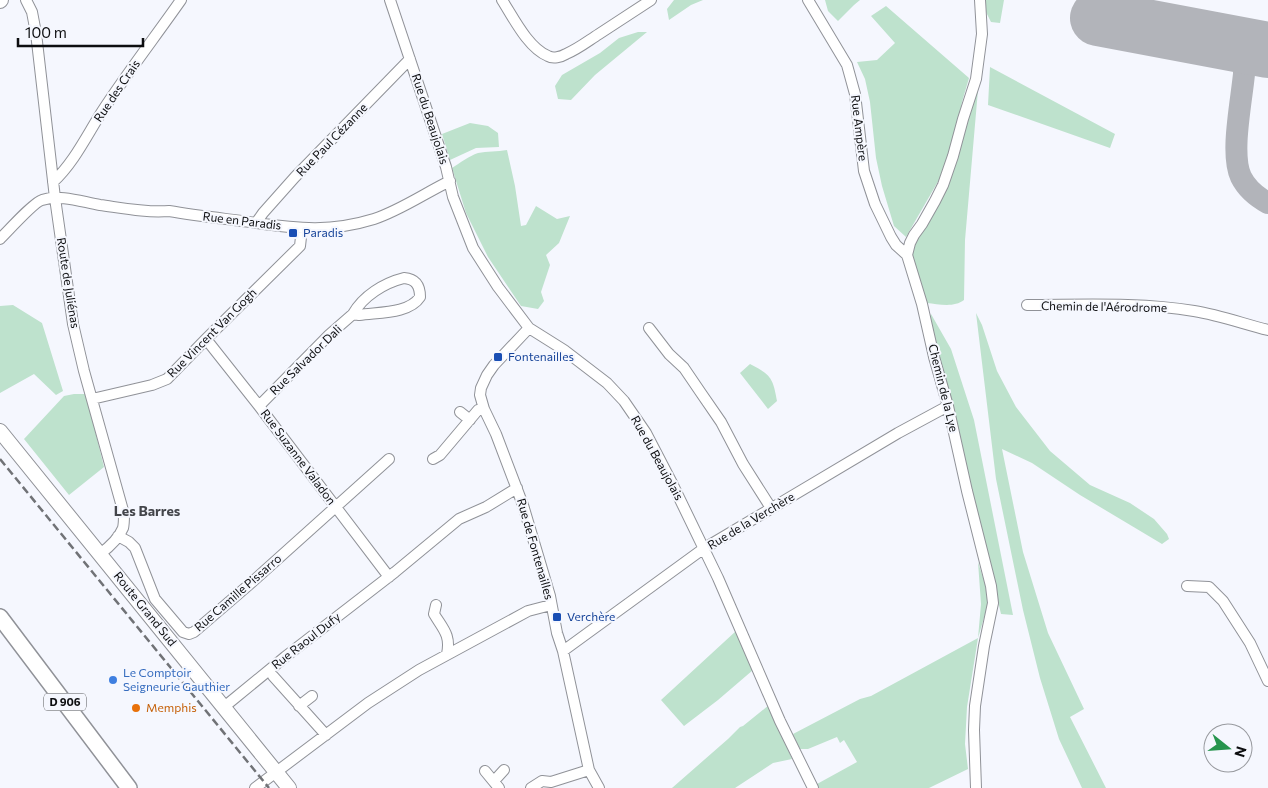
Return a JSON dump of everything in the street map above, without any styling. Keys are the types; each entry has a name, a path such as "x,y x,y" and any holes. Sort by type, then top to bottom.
{"main road":[{"name":"Route Grand Sud","path":"0,431 289,788"},
{"name":"D 906","path":"0,617 128,788"}],"street":[{"name":"Route de Juliénas","path":"26,0 32,12 36,33 55,198 73,324 124,514 123,527 118,536"},
{"name":"Rue des Crais","path":"53,182 61,175 103,111 181,0"},
{"name":"Rue du Beaujolais","path":"390,0 450,181 453,197 473,248 498,287 529,328 570,355 607,384 624,401 646,433 718,578 780,721 813,788"},
{"path":"502,0 530,42 548,57 554,58 565,55 651,0"},
{"name":"Rue Ampère","path":"808,0 847,65 855,94 864,172 874,204 896,245 907,255"},
{"path":"907,255 914,235 931,209 943,185 976,79 982,34 980,0"},
{"name":"Rue Paul Cézanne","path":"256,223 295,177 410,59"},
{"name":"Rue en Paradis","path":"55,198 159,212 169,211 256,223 323,229 344,227 376,218 450,181"},
{"path":"0,239 41,200 55,198"},
{"name":"Rue Vincent Van Gogh","path":"92,399 152,385 167,379 300,246 302,228"},
{"name":"Chemin de la Lye","path":"907,255 922,304 948,406 993,604 975,706 976,788"},
{"name":"Rue Salvador Dali","path":"259,406 329,335 353,314 357,306 364,299 375,291 404,278 415,281 418,286 420,297 410,307 400,310 359,315 353,314"},
{"name":"Chemin de l'Aérodrome","path":"1026,306 1116,305 1177,309 1197,312 1268,330"},
{"name":"Rue de Fontenailles","path":"529,328 494,365 483,382 480,395 517,488 533,537 550,596 590,770 599,788"},
{"path":"649,328 669,354 684,368 721,422 771,508"},
{"name":"Rue Suzanne Valadon","path":"206,339 389,577"},
{"name":"Rue de la Verchère","path":"563,651 703,550 771,508 948,406"},
{"path":"433,459 440,455 478,410 484,409"},
{"path":"460,412 470,420"},
{"path":"336,508 389,459"},
{"name":"Rue Raoul Dufy","path":"224,707 285,657 389,577 459,519 486,507 517,488"},
{"name":"Rue Camille Pissarro","path":"118,536 135,548 155,599 178,627 183,632 189,634 194,632 336,508"},
{"path":"100,554 118,536"},
{"path":"1187,586 1209,587 1224,601 1250,643 1268,681"},
{"path":"436,604 434,614 448,637 447,654"},
{"path":"255,788 368,703 419,670 528,611 551,605"},
{"path":"273,676 326,736"},
{"path":"299,706 312,696"},
{"path":"485,771 496,785 504,770"},
{"path":"531,788 542,781 551,782 590,770"}],"green space":[{"path":"674,0 703,0 691,5 669,20 667,9"},
{"path":"825,0 860,0 838,21 828,11"},
{"path":"984,0 1004,0 1000,23 991,22 986,12"},
{"path":"886,6 969,78 954,141 940,178 906,237 894,226 882,186 876,158 870,102 865,79 857,62 877,60 895,43 871,16"},
{"path":"638,32 647,32 595,75 571,100 558,99 555,86 562,75 600,53 619,38"},
{"path":"990,67 1115,134 1110,148 988,105"},
{"path":"978,90 965,240 964,300 951,305 927,303 912,254 915,241"},
{"path":"470,123 488,126 498,133 499,147 476,148 450,160 442,134"},
{"path":"507,150 521,226 526,225 536,206 557,219 570,216 559,243 546,255 550,265 541,292 544,301 538,309 521,306 488,257 466,213 452,168 478,153"},
{"path":"13,305 42,323 63,391 56,395 34,374 0,393 0,306"},
{"path":"976,313 982,325 997,371 1016,407 1050,451 1090,485 1130,503 1154,519 1169,539 1162,544 1080,495 1032,463 1002,449 1023,552 1048,633 1084,709 1070,717 1106,788 1082,788 1059,739 1040,678 1023,610 996,479"},
{"path":"931,314 951,349 974,420 1013,615 1001,614 930,317"},
{"path":"750,364 767,374 774,387 777,401 768,409 740,373"},
{"path":"86,394 104,467 69,495 24,439 64,396"},
{"path":"978,562 985,584 988,604 978,638 981,604"},
{"path":"736,631 753,670 684,726 661,700"},
{"path":"978,638 967,707 965,744 968,769 929,788 819,788 817,784 857,762 844,740 840,743 837,737 808,749 800,749 793,734 860,699 871,696"},
{"path":"769,705 792,759 773,763 735,788 672,788 740,727"}],"taxiway":[{"path":"1233,44 1237,47 1245,62 1238,121 1236,153 1238,166 1241,177 1249,189 1268,203"},
{"path":"1244,72 1253,58 1267,50"}],"runway":[{"path":"1098,18 1268,50"}],"railway":[{"path":"0,459 269,788"}],"place":[{"name":"Paradis","path":"293,233"},
{"name":"Fontenailles","path":"498,357"},
{"name":"Verchère","path":"557,617"},
{"name":"Le Comptoir Seigneurie Gauthier","path":"113,680"},
{"name":"Memphis","path":"136,708"}],"district":[{"name":"Les Barres","path":"147,511"}]}
